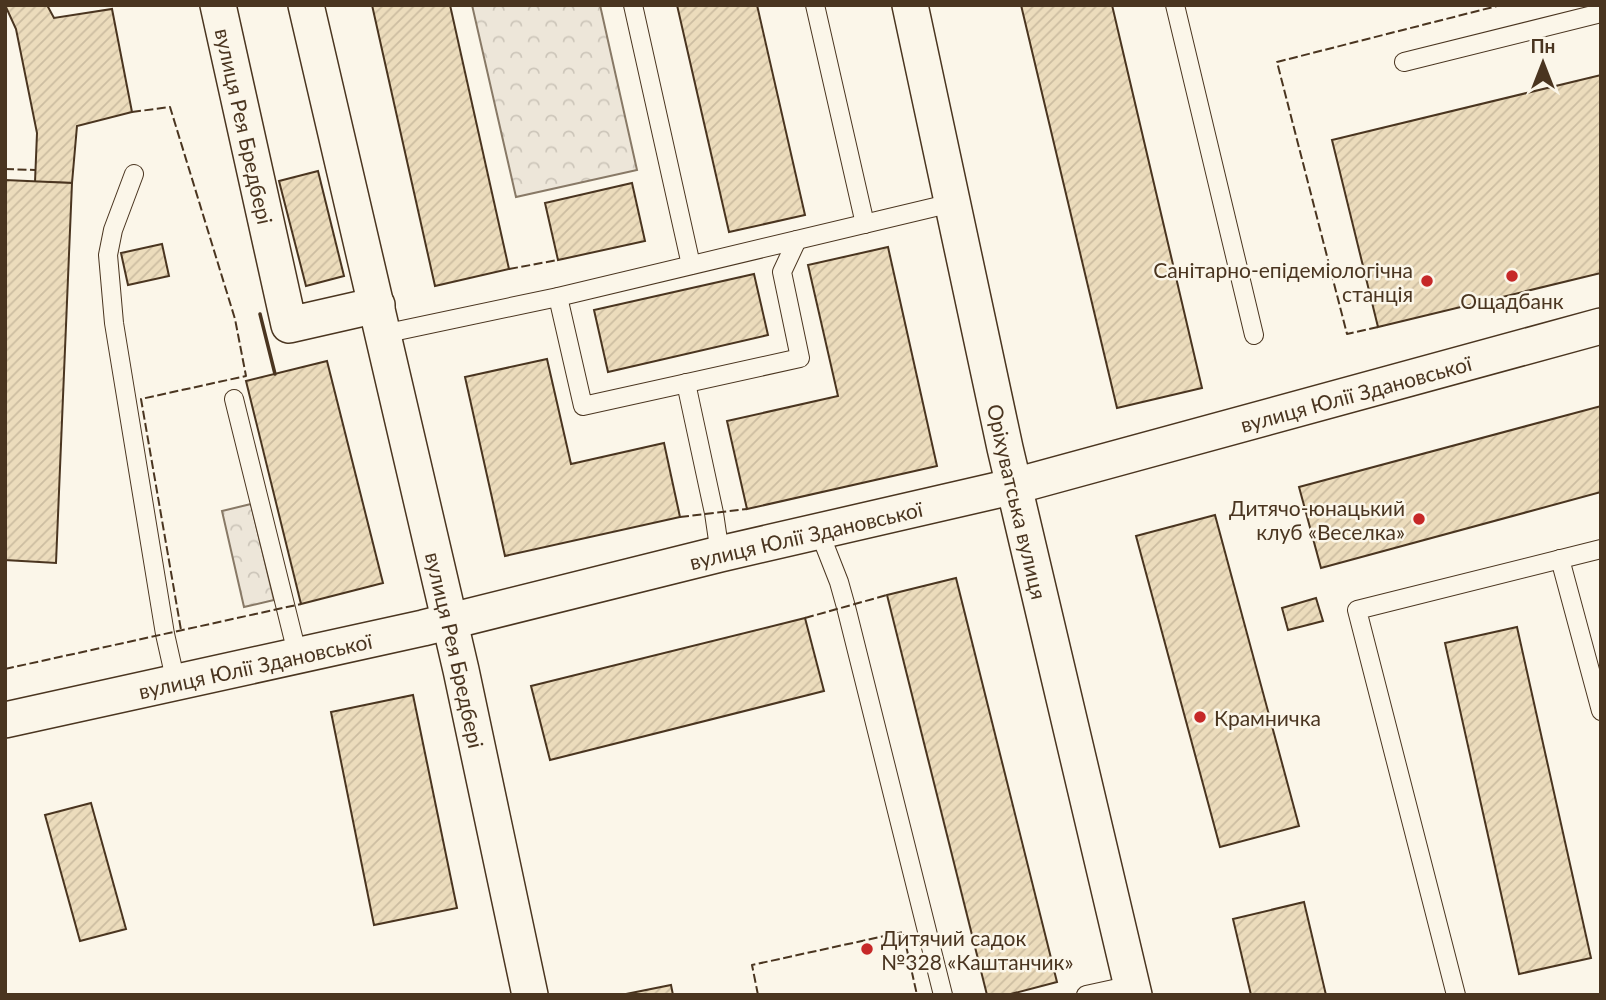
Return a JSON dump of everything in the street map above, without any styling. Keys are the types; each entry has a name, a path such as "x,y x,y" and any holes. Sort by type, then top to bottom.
{"street":[{"name":"вулиця Рея Бредбері","path":"218,5 289,324 380,319"},
{"name":"вулиця Рея Бредбері","path":"306,5 461,670 530,995"},
{"name":"Оріхуватська вулиця","path":"910,5 1014,485 1133,990"},
{"name":"вулиця Юлії Здановської","path":"5,720 449,622 720,554 1014,485 1601,326"}],"lane":[{"path":"633,5 691,265"},
{"path":"815,5 865,224"},
{"path":"1175,5 1254,335"},
{"path":"1404,62 1601,13"},
{"path":"134,174 113,230 108,255 114,323 165,634 176,683"},
{"path":"380,319 558,297 952,204"},
{"path":"558,297 583,406 800,358 782,272 797,240"},
{"path":"686,383 714,513 720,554"},
{"path":"234,399 298,657"},
{"path":"819,531 846,607 943,995"},
{"path":"1456,995 1357,610 1601,549"},
{"path":"1560,559 1601,711"},
{"path":"1086,995 1133,990"}],"green space":[{"path":"472,5 600,5 637,170 516,197"},
{"path":"251,504 274,600 244,607 222,511"}],"building":[{"path":"5,5 47,5 54,18 112,9 132,112 77,126 72,183 35,182 37,133 16,29"},
{"path":"372,5 450,5 509,269 435,286"},
{"path":"677,5 757,5 805,215 729,232"},
{"path":"1021,5 1112,5 1202,388 1117,408"},
{"path":"1601,75 1601,273 1378,327 1332,140"},
{"path":"318,171 344,276 306,286 279,181"},
{"path":"5,180 72,183 56,563 5,560"},
{"path":"632,183 645,241 558,260 545,203"},
{"path":"162,244 169,276 128,285 121,253"},
{"path":"888,247 937,466 747,509 727,421 838,396 808,265"},
{"path":"754,274 768,335 608,372 594,310"},
{"path":"547,359 571,464 664,443 680,517 505,556 465,377"},
{"path":"327,361 383,583 301,604 246,381"},
{"path":"1601,406 1601,492 1321,568 1299,487"},
{"path":"1215,515 1299,826 1220,847 1136,536"},
{"path":"956,578 1057,982 1007,995 987,995 887,595"},
{"path":"1316,598 1323,621 1288,630 1282,608"},
{"path":"805,618 824,691 550,760 531,686"},
{"path":"1517,627 1591,958 1519,974 1445,643"},
{"path":"413,695 457,908 374,925 331,712"},
{"path":"91,803 126,929 80,941 45,815"},
{"path":"1304,902 1326,995 1251,995 1233,919"},
{"path":"671,985 673,995 621,995"}],"fence":[{"path":"1378,327 1347,334 1277,62 1501,5"},
{"path":"132,112 170,107 235,319 246,376 141,399 181,630"},
{"path":"5,169 35,170"},
{"path":"509,269 558,260"},
{"path":"680,517 747,509"},
{"path":"805,618 887,595"},
{"path":"5,669 301,604"},
{"path":"758,995 752,965 903,932 917,995"}],"wall":[{"path":"260,314 275,374"}],"place":[{"name":"Ощадбанк","path":"1512,276"},
{"name":"Санітарно-епідеміологічна станція","path":"1427,281"},
{"name":"Дитячо-юнацький клуб «Веселка»","path":"1419,519"},
{"name":"Крамничка","path":"1200,717"},
{"name":"Дитячий садок №328 «Каштанчик»","path":"867,949"}]}
